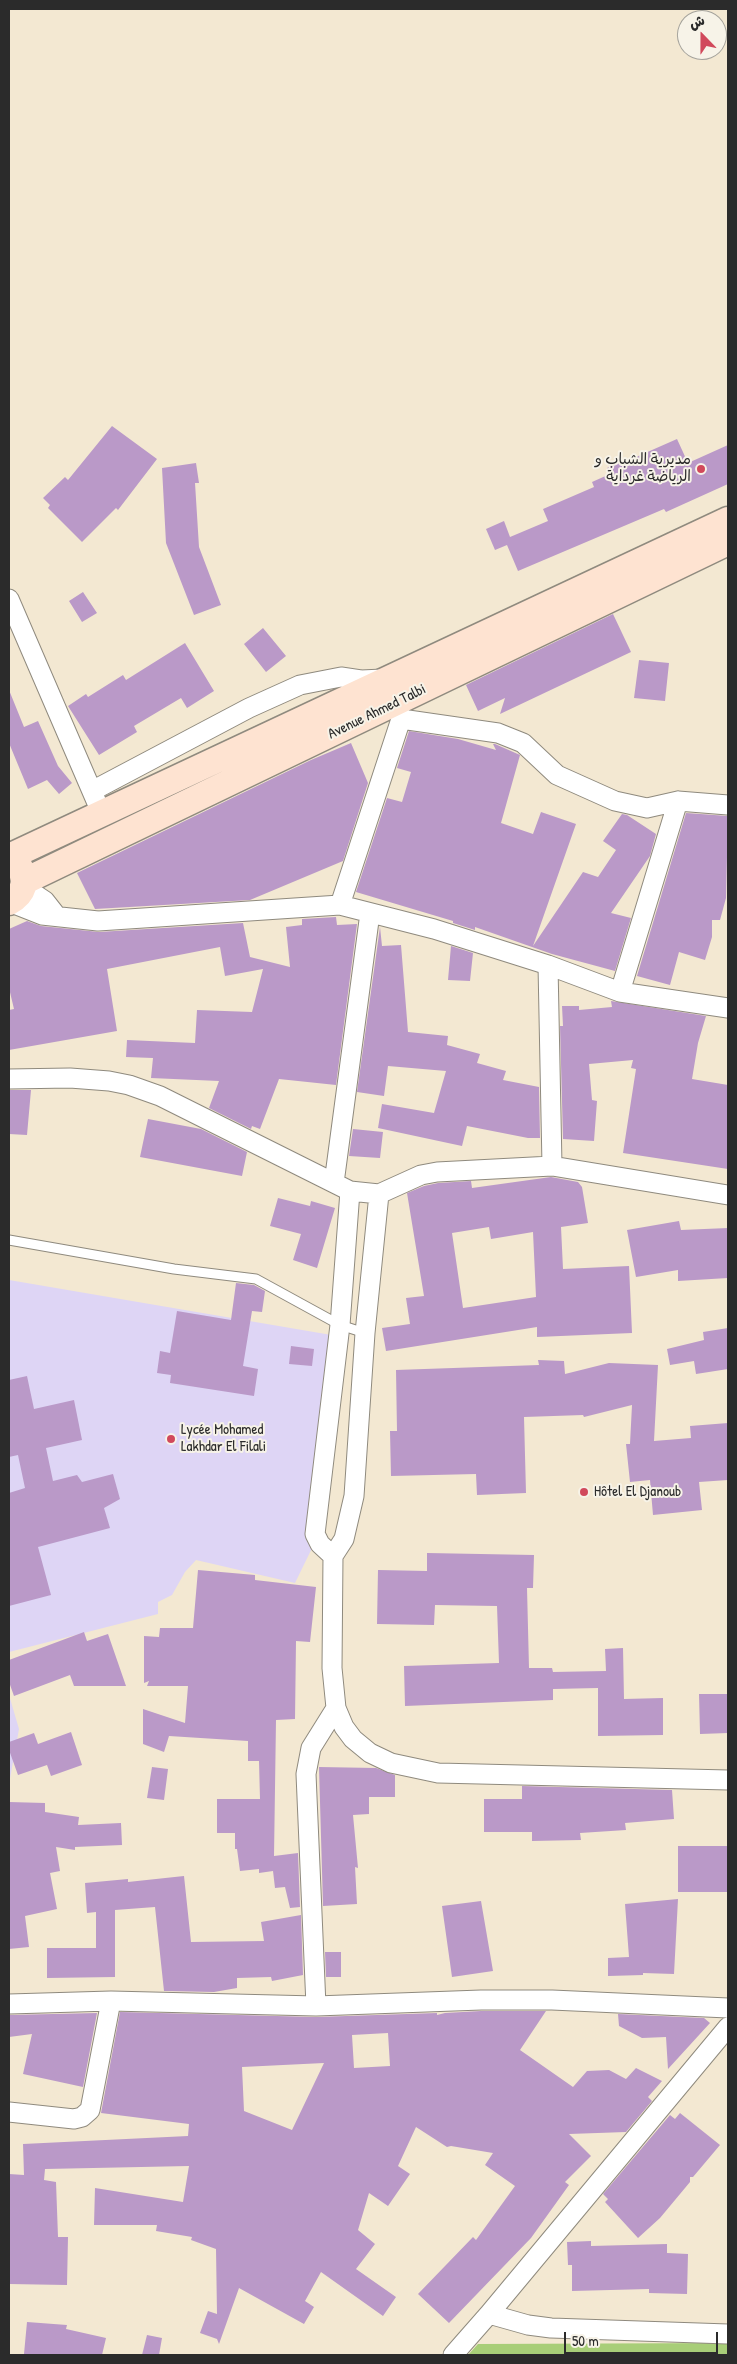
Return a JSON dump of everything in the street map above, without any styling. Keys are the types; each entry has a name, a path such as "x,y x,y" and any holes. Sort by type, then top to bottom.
{"main road":[{"path":"16,893 20,866 9,858 386,678 728,520"},
{"name":"Avenue Ahmed Talbi","path":"16,893 399,710 728,542"}],"street":[{"path":"9,599 102,815"},
{"path":"92,791 249,708 300,685 341,677 361,680 386,678"},
{"path":"340,905 399,710 512,738 523,743 557,776 615,801 647,808 678,801 728,805"},
{"path":"620,992 678,801"},
{"path":"16,893 45,901 56,915 98,921 340,905 434,929 548,965 620,992 728,1008"},
{"path":"332,1556 320,1544 315,1534 340,1325 342,1187 370,913"},
{"path":"548,965 552,1166"},
{"path":"9,1079 70,1078 128,1085 160,1096 342,1187 378,1194 429,1173 552,1166 728,1195"},
{"path":"378,1194 365,1333 354,1496 344,1538 332,1556 332,1668 336,1708 344,1727 370,1753 391,1763 438,1772 728,1780"},
{"path":"316,2006 306,1774 312,1748 336,1708"},
{"path":"9,2004 111,2001 316,2006 481,2000 552,2000 728,2008"},
{"path":"9,2112 74,2119 90,2110 111,2001"},
{"path":"453,2355 728,2027"},
{"path":"489,2314 528,2325 551,2328 728,2334"}],"lane":[{"path":"9,1240 174,1269 256,1279 340,1325 365,1333"}],"shaded area":[{"name":"Lycée Mohamed Lakhdar El Filali","path":"9,1280 349,1338 316,1540 295,1583 196,1560 185,1572 172,1595 158,1602 158,1614 9,1652"},
{"path":"9,1695 19,1729 9,1784"}],"green space":[{"path":"728,2343 728,2355 468,2355 478,2344"}],"building":[{"path":"112,426 157,459 118,510 116,508 82,542 48,508 50,505 43,498 65,477 68,480"},
{"path":"677,439 688,463 728,445 728,484 666,512 664,509 518,571 507,545 495,550 486,529 504,521 510,537 548,521 543,509 594,487 592,482 610,474 607,468"},
{"path":"196,463 199,483 195,483 199,547 221,605 194,615 166,543 162,468"},
{"path":"83,592 97,613 82,622 69,601"},
{"path":"613,614 631,652 500,714 505,698 478,711 466,685"},
{"path":"263,628 286,656 266,672 244,644"},
{"path":"185,643 214,691 187,708 181,698 134,726 137,732 99,755 68,706 86,694 88,697 123,675 126,680"},
{"path":"639,660 669,663 665,701 634,698"},
{"path":"9,690 24,727 38,721 58,766 72,783 59,794 47,780 28,789 9,743"},
{"path":"409,731 458,739 496,750 493,744 495,744 520,755 501,823 533,834 541,812 576,824 533,946 583,872 598,877 616,850 603,841 622,814 627,815 656,834 650,856 611,913 631,918 615,971 552,954 475,927 475,930 453,923 453,921 356,892 387,798 402,802 411,772 397,768"},
{"path":"351,743 368,783 343,861 250,900 95,909 77,873 311,760"},
{"path":"686,813 728,816 726,898 720,920 712,920 712,937 705,960 679,952 670,985 637,976"},
{"path":"336,917 337,925 357,924 336,1085 279,1079 260,1129 252,1126 251,1129 209,1108 219,1081 151,1078 153,1058 126,1057 127,1040 195,1043 197,1010 252,1012 263,969 225,976 220,947 107,969 117,1031 9,1050 9,1010 14,1009 9,988 9,929 27,921 41,926 99,932 243,923 250,957 290,967 286,927 302,925 302,919"},
{"path":"380,927 382,946 401,945 408,1032 448,1036 447,1045 480,1054 477,1063 506,1071 503,1080 539,1087 540,1138 528,1138 467,1126 462,1146 378,1128 382,1104 434,1113 446,1071 388,1066 384,1096 357,1092"},
{"path":"451,946 473,953 470,981 448,980"},
{"path":"611,1001 706,1016 698,1043 692,1079 728,1085 728,1169 623,1153 636,1069 631,1068 633,1060 589,1064 592,1100 597,1101 594,1141 563,1139 560,1026 563,1026 562,1006 579,1006 579,1010 612,1007"},
{"path":"9,1090 31,1090 27,1135 9,1134"},
{"path":"148,1119 201,1129 247,1152 242,1176 140,1157"},
{"path":"353,1129 383,1132 380,1158 349,1156"},
{"path":"551,1177 578,1182 582,1187 588,1223 561,1227 563,1269 629,1266 632,1333 537,1337 537,1327 386,1351 382,1328 410,1324 406,1298 424,1296 407,1193 438,1183 471,1181 472,1188","holes":["489,1227 491,1239 533,1232 536,1297 463,1308 452,1233"]},
{"path":"278,1198 310,1206 311,1201 335,1208 317,1268 293,1260 301,1234 270,1226"},
{"path":"679,1221 681,1230 728,1228 728,1278 678,1281 678,1270 636,1277 627,1230"},
{"path":"236,1283 254,1285 265,1291 262,1312 252,1311 243,1366 258,1369 254,1396 170,1383 171,1375 157,1373 160,1351 170,1353 177,1311 231,1320"},
{"path":"728,1328 728,1369 696,1374 694,1361 670,1365 667,1349 704,1340 703,1332"},
{"path":"291,1346 314,1349 312,1366 289,1364"},
{"path":"538,1360 564,1361 565,1374 609,1363 658,1365 654,1441 691,1438 690,1426 728,1423 728,1480 699,1482 702,1510 653,1515 650,1480 630,1482 626,1444 630,1444 632,1405 584,1417 583,1415 524,1417 526,1493 477,1495 476,1474 391,1476 390,1431 397,1431 396,1370 539,1365"},
{"path":"27,1376 34,1409 74,1400 82,1440 46,1448 53,1481 77,1475 82,1482 113,1474 120,1499 104,1508 110,1528 38,1547 51,1595 9,1606 9,1493 25,1488 18,1455 9,1457 9,1380"},
{"path":"427,1553 534,1555 533,1588 527,1588 529,1668 552,1668 553,1672 606,1671 605,1649 623,1648 624,1699 663,1698 663,1735 598,1736 598,1688 553,1689 553,1700 405,1706 404,1666 499,1663 497,1606 435,1605 434,1625 377,1624 378,1570 427,1571"},
{"path":"198,1570 255,1575 255,1580 316,1587 310,1642 296,1641 295,1719 276,1720 274,1856 298,1853 300,1907 290,1908 285,1887 275,1888 273,1871 259,1873 259,1869 240,1871 237,1849 235,1849 235,1833 217,1833 217,1799 260,1799 259,1761 248,1761 248,1741 169,1736 164,1752 143,1744 143,1709 185,1723 188,1686 147,1686 149,1681 144,1683 144,1636 159,1637 160,1628 193,1628"},
{"path":"84,1632 87,1641 108,1634 126,1686 74,1686 70,1675 14,1696 9,1682 9,1660"},
{"path":"699,1694 728,1694 728,1733 700,1734"},
{"path":"71,1732 82,1765 51,1776 47,1765 18,1775 9,1750 9,1742 34,1733 38,1744"},
{"path":"152,1767 168,1769 164,1800 147,1798"},
{"path":"319,1767 376,1768 395,1775 395,1797 369,1797 369,1814 353,1815 358,1868 355,1867 357,1904 323,1906"},
{"path":"522,1786 672,1790 674,1819 625,1823 626,1830 580,1833 581,1840 532,1841 532,1832 484,1832 484,1799 522,1799"},
{"path":"9,1802 45,1803 45,1812 79,1817 78,1825 121,1823 122,1845 75,1847 75,1850 56,1847 60,1871 50,1873 57,1909 25,1916 29,1947 9,1949"},
{"path":"678,1846 728,1846 728,1892 678,1892"},
{"path":"184,1876 191,1942 264,1941 261,1922 301,1915 303,1975 272,1981 271,1977 237,1978 237,1988 214,1992 164,1991 155,1907 115,1910 115,1977 47,1978 47,1948 96,1948 96,1912 87,1913 85,1883 128,1879 128,1882"},
{"path":"678,1899 674,1974 643,1973 643,1975 608,1976 608,1958 629,1957 625,1904"},
{"path":"481,1901 493,1971 452,1977 442,1906"},
{"path":"325,1952 341,1952 341,1977 326,1977"},
{"path":"546,2011 520,2050 573,2087 587,2071 609,2070 626,2079 636,2068 662,2081 648,2097 652,2101 626,2132 569,2134 591,2156 565,2182 569,2185 531,2238 449,2323 418,2294 473,2237 476,2240 515,2186 485,2165 493,2153 451,2146 447,2147 416,2127 398,2166 410,2174 388,2206 369,2193 358,2230 375,2244 356,2269 396,2297 383,2316 321,2272 305,2301 314,2307 304,2324 239,2288 219,2344 217,2339 200,2333 208,2311 217,2314 216,2249 191,2240 192,2237 156,2231 157,2225 94,2225 95,2188 183,2202 189,2166 45,2169 44,2180 56,2182 58,2237 68,2237 67,2285 9,2284 9,2174 24,2175 23,2144 188,2136 189,2124 101,2113 120,2012 316,2017 437,2013 437,2015 445,2013","holes":["388,2033 390,2066 354,2068 352,2035","324,2063 292,2130 244,2111 242,2067"]},
{"path":"97,2013 83,2087 23,2074 32,2034 9,2037 9,2015"},
{"path":"618,2014 704,2018 710,2023 668,2069 666,2037 642,2038 619,2026"},
{"path":"680,2113 720,2145 693,2177 690,2177 690,2182 660,2218 638,2238 605,2202 608,2199 603,2194 670,2115 675,2119"},
{"path":"591,2241 591,2246 667,2244 667,2253 688,2254 687,2294 649,2293 649,2289 572,2291 572,2265 568,2265 567,2242"},
{"path":"27,2322 67,2325 66,2329 106,2338 102,2355 24,2354"},
{"path":"147,2335 162,2338 159,2355 142,2355"}],"place":[{"name":"مديرية الشباب و الرياضة غرداية","path":"701,469"},
{"name":"Lycée Mohamed Lakhdar El Filali","path":"171,1439"},
{"name":"Hôtel El Djanoub","path":"584,1492"}]}
